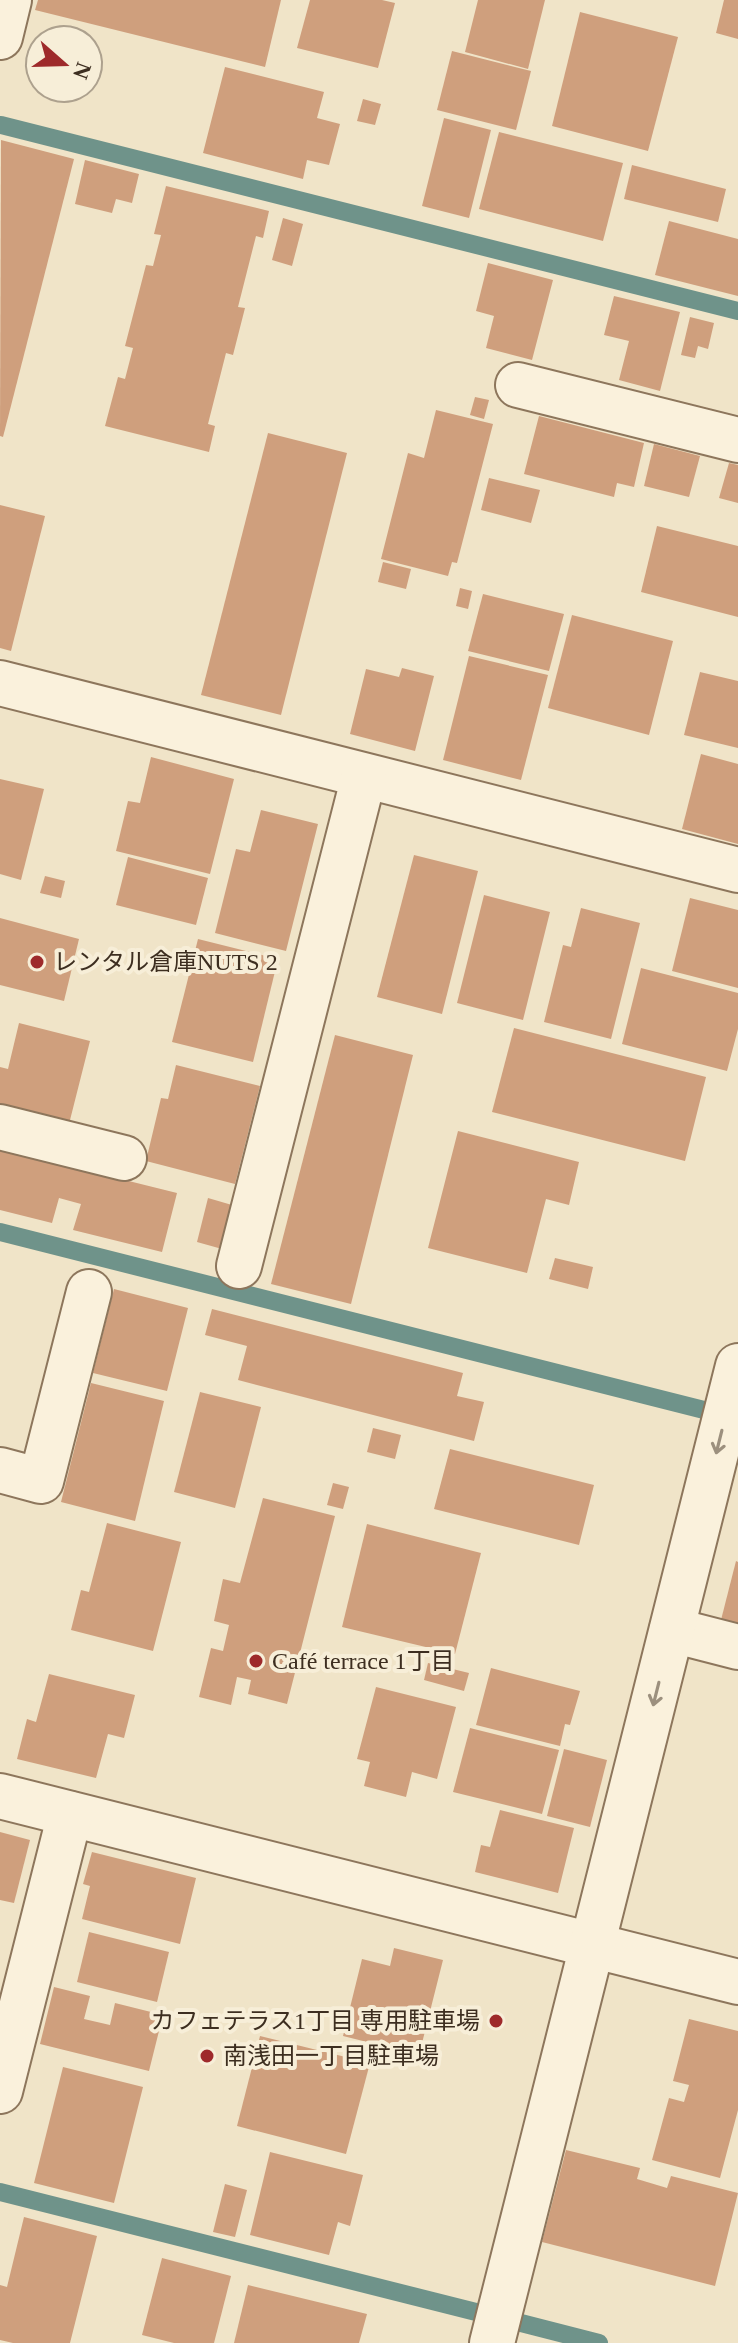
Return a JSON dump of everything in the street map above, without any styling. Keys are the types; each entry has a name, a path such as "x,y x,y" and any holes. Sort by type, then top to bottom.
{"street":[{"path":"0,37 9,0"},
{"path":"518,385 738,440"},
{"path":"0,683 738,870"},
{"path":"239,1266 364,776"},
{"path":"0,1127 124,1158"},
{"path":"0,1470 41,1481 89,1292"},
{"path":"492,2343 738,1366"},
{"path":"672,1630 738,1647"},
{"path":"0,1796 738,1982"},
{"path":"0,2091 70,1814"}],"building":[{"path":"38,0 281,0 265,67 104,27 104,24 91,24 35,10"},
{"path":"310,0 382,0 395,3 378,68 297,48"},
{"path":"478,0 545,0 528,69 465,52"},
{"path":"724,0 738,0 738,39 716,33"},
{"path":"580,12 678,37 648,151 552,126"},
{"path":"452,51 531,71 516,130 437,110"},
{"path":"225,67 324,92 317,118 340,124 329,165 307,160 303,179 203,153"},
{"path":"363,99 381,104 375,125 357,121"},
{"path":"444,118 491,130 469,218 422,206"},
{"path":"499,132 623,163 603,241 479,209"},
{"path":"1,140 74,159 3,437 0,436"},
{"path":"85,160 139,174 132,203 116,199 112,213 75,204"},
{"path":"632,165 726,189 718,222 624,199"},
{"path":"166,186 269,211 263,238 256,236 238,307 245,308 233,355 226,353 208,424 215,426 209,452 105,426 118,377 125,379 133,348 125,346 146,265 153,266 161,235 154,234"},
{"path":"283,218 303,224 292,266 272,260"},
{"path":"669,221 738,239 738,296 655,275"},
{"path":"488,263 553,280 532,360 486,348 494,316 476,311"},
{"path":"614,296 680,312 660,391 619,380 629,341 604,335"},
{"path":"690,317 714,323 708,349 698,346 695,358 681,355"},
{"path":"475,397 489,400 484,419 470,415"},
{"path":"436,410 493,424 457,563 452,562 448,576 381,559 408,453 424,458"},
{"path":"539,416 644,443 634,487 617,483 614,497 524,474"},
{"path":"268,433 347,453 281,715 201,695"},
{"path":"654,444 700,456 689,497 644,486"},
{"path":"729,463 738,465 738,503 719,498"},
{"path":"489,478 540,490 531,523 481,510"},
{"path":"0,505 45,516 11,651 0,648"},
{"path":"657,526 738,546 738,617 641,592"},
{"path":"383,562 411,569 406,589 378,582"},
{"path":"460,588 472,591 468,609 456,606"},
{"path":"483,594 564,614 549,671 468,651"},
{"path":"572,615 673,641 649,735 548,708"},
{"path":"469,656 548,675 521,780 443,760"},
{"path":"402,668 434,676 415,751 350,734 366,669 399,677"},
{"path":"700,672 738,681 738,748 684,735"},
{"path":"701,754 738,764 738,844 682,829"},
{"path":"151,757 234,779 210,874 116,851 128,801 140,803"},
{"path":"0,779 44,789 21,880 0,874"},
{"path":"261,810 318,824 286,951 215,933 236,849 250,852"},
{"path":"414,855 478,871 442,1014 377,997"},
{"path":"128,857 208,878 196,925 116,905"},
{"path":"45,876 65,881 61,898 40,893"},
{"path":"484,895 550,912 523,1020 457,1003"},
{"path":"690,898 738,910 738,988 672,971"},
{"path":"581,908 640,923 611,1039 544,1022 563,945 571,947"},
{"name":"レンタル倉庫NUTS 2","path":"0,918 79,939 64,1001 0,985"},
{"path":"198,939 278,959 253,1062 172,1042"},
{"path":"641,968 738,993 738,1029 727,1071 622,1044"},
{"path":"19,1023 90,1041 69,1124 0,1106 0,1067 8,1069"},
{"path":"514,1028 706,1077 685,1161 492,1112"},
{"path":"335,1035 413,1055 351,1304 271,1284"},
{"path":"176,1065 260,1086 235,1184 146,1161 161,1098 168,1099"},
{"path":"458,1131 579,1162 569,1205 546,1199 527,1273 428,1248"},
{"path":"0,1149 177,1193 162,1252 73,1230 81,1204 59,1198 52,1223 0,1210"},
{"path":"208,1198 232,1205 222,1249 197,1242"},
{"path":"555,1258 593,1267 588,1289 549,1279"},
{"path":"114,1289 188,1308 167,1391 93,1373"},
{"path":"212,1309 463,1373 457,1396 484,1402 474,1441 238,1380 247,1346 205,1335"},
{"path":"91,1383 164,1401 135,1521 61,1502"},
{"path":"200,1392 261,1407 235,1508 174,1492"},
{"path":"373,1428 401,1435 395,1459 367,1452"},
{"path":"450,1449 594,1485 579,1545 434,1509"},
{"path":"333,1483 349,1487 343,1509 327,1505"},
{"path":"263,1498 335,1516 287,1704 248,1694 251,1680 237,1677 231,1705 199,1697 211,1648 223,1651 229,1625 214,1621 223,1579 240,1583"},
{"path":"107,1523 181,1542 153,1651 71,1630 81,1590 89,1592"},
{"path":"367,1524 481,1553 455,1654 342,1627"},
{"path":"738,1562 738,1624 721,1620"},
{"path":"428,1663 469,1673 464,1691 424,1680"},
{"path":"491,1668 580,1691 570,1725 565,1724 560,1746 476,1725"},
{"path":"49,1674 135,1695 124,1738 108,1734 96,1778 17,1759 27,1719 36,1722"},
{"path":"376,1687 456,1707 437,1779 412,1772 406,1797 364,1786 370,1762 357,1759"},
{"path":"470,1728 559,1750 542,1814 453,1792"},
{"path":"564,1749 607,1760 590,1827 547,1816"},
{"path":"500,1810 574,1828 558,1893 475,1872 481,1845 490,1847"},
{"path":"0,1832 30,1840 14,1903 0,1900"},
{"path":"92,1852 196,1878 180,1944 82,1919 90,1886 83,1884"},
{"path":"89,1932 169,1952 157,2002 77,1982"},
{"path":"394,1948 443,1960 419,2055 343,2036 362,1959 390,1966"},
{"path":"54,1987 90,1996 84,2019 110,2025 115,2003 163,2015 149,2071 40,2044"},
{"path":"689,2019 738,2031 738,2110 720,2178 652,2160 669,2098 684,2102 689,2085 673,2081"},
{"path":"260,2036 370,2063 346,2154 237,2126"},
{"path":"63,2067 143,2087 114,2203 34,2183"},
{"path":"566,2150 640,2168 637,2179 667,2188 671,2176 738,2193 715,2286 542,2242"},
{"path":"270,2152 363,2175 350,2226 338,2222 329,2255 250,2235"},
{"path":"225,2184 247,2190 235,2237 213,2232"},
{"path":"24,2217 97,2236 70,2343 13,2343 0,2340 0,2285 7,2287"},
{"path":"162,2258 231,2276 214,2343 174,2343 142,2335"},
{"path":"248,2285 367,2314 359,2343 234,2343"}],"waterway":[{"path":"1,125 738,311"},
{"path":"0,1232 704,1410"},
{"path":"0,2192 476,2312"},
{"path":"521,2323 599,2343"}],"place":[{"name":"レンタル倉庫NUTS 2","path":"37,962"},
{"name":"Café terrace 1丁目","path":"256,1661"},
{"name":"カフェテラス1丁目 専用駐車場","path":"496,2021"},
{"name":"南浅田一丁目駐車場","path":"207,2056"}]}
